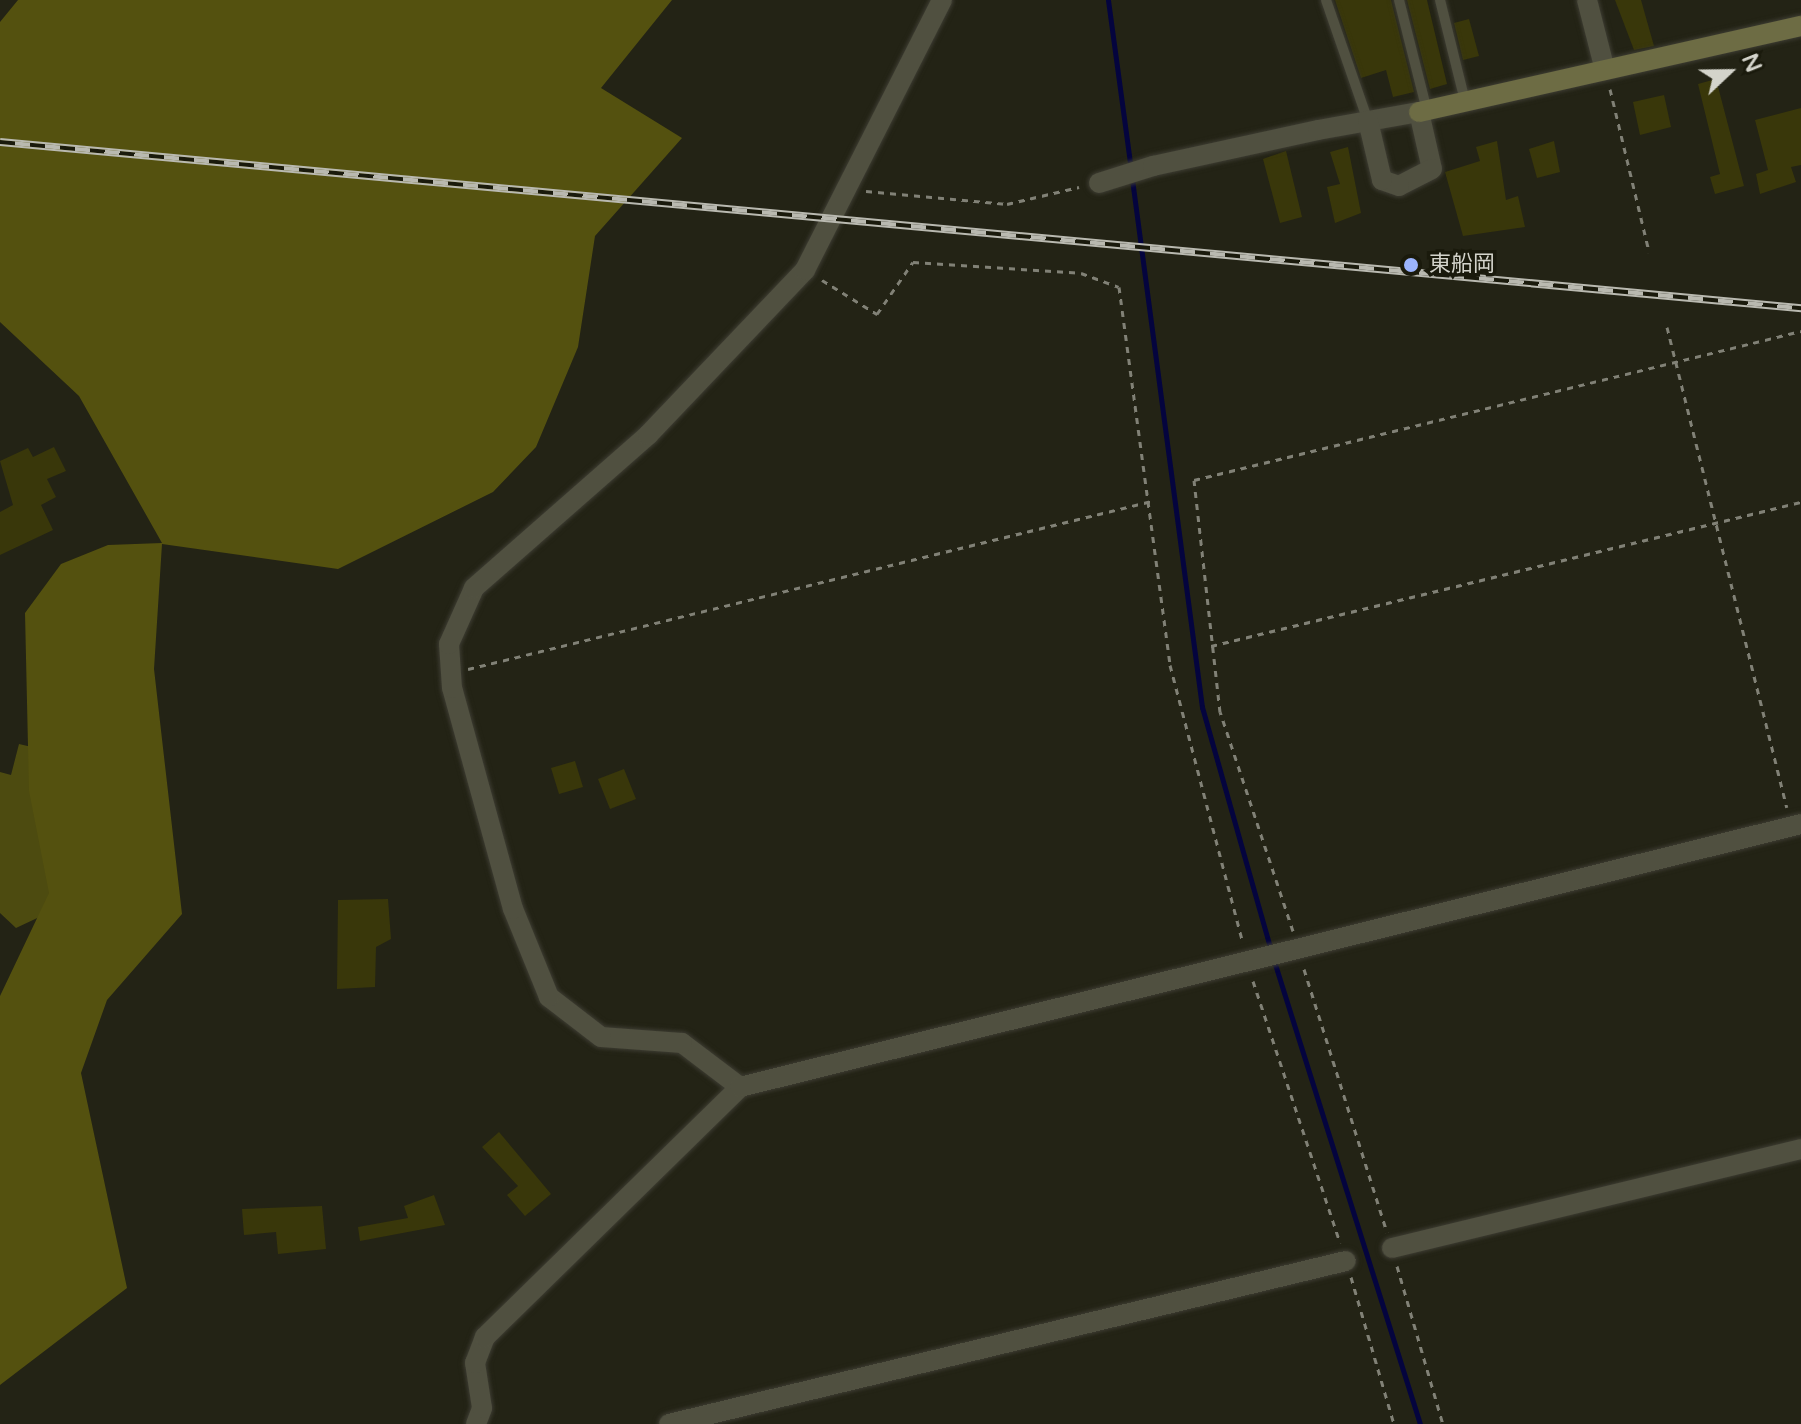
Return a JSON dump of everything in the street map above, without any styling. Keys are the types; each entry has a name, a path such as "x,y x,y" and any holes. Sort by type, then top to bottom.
{"street":[{"path":"740,1087 682,1043 601,1037 549,997 513,909 451,673 449,644 474,588 648,435 805,270 851,189 942,0"},
{"path":"1587,0 1605,70"},
{"path":"1099,183 1153,166 1423,111 1801,26"},
{"path":"1368,121 1382,180 1399,186 1432,169 1423,111"},
{"path":"476,1424 482,1408 475,1363 485,1337 740,1087 1796,825"},
{"path":"1392,1248 1801,1149"},
{"path":"669,1424 1346,1261"}],"lane":[{"path":"1326,0 1368,121"},
{"path":"1399,0 1423,111"},
{"path":"1440,0 1465,101"}],"path":[{"path":"1605,70 1649,252"},
{"path":"851,189 1007,204 1099,183"},
{"path":"805,270 877,314 913,262 1081,273 1119,287 1152,501 1170,665 1247,961 1346,1261 1394,1424"},
{"path":"1667,327 1796,825"},
{"path":"1194,480 1801,331"},
{"path":"451,673 1152,501"},
{"path":"1211,646 1801,502"}],"shaded area":[{"path":"18,0 672,0 601,88 682,138 595,236 578,347 536,447 493,492 338,569 162,544 154,669 182,914 107,1000 81,1073 127,1288 0,1385 0,996 49,893 29,791 25,613 61,564 108,545 162,543 79,396 0,322 0,22"},
{"path":"19,744 117,767 50,912 16,928 0,913 0,772 11,775"}],"building":[{"path":"1335,0 1391,0 1414,92 1393,97 1386,70 1361,78"},
{"path":"1407,0 1427,0 1447,84 1430,89"},
{"path":"1615,0 1641,0 1654,46 1634,50"},
{"path":"1469,19 1479,56 1463,60 1454,23"},
{"path":"1716,79 1744,186 1715,194 1710,177 1720,174 1698,84"},
{"path":"1664,95 1671,127 1640,135 1633,102"},
{"path":"1801,108 1801,165 1791,167 1796,182 1760,194 1756,174 1768,170 1755,120"},
{"path":"1497,141 1506,200 1518,196 1525,227 1463,236 1445,172 1480,161 1476,147"},
{"path":"1554,141 1560,172 1537,178 1529,149"},
{"path":"1348,147 1361,213 1335,223 1327,187 1340,184 1330,152"},
{"path":"1286,151 1302,217 1280,223 1263,159"},
{"path":"54,447 66,471 47,479 56,497 41,505 53,530 0,555 0,512 13,505 0,461 28,448 33,457"},
{"path":"575,761 583,787 559,794 551,768"},
{"path":"624,769 636,799 610,809 598,779"},
{"path":"388,899 391,939 376,947 375,987 337,989 338,900"},
{"path":"499,1132 551,1194 525,1216 507,1195 518,1186 482,1147"},
{"path":"434,1195 445,1225 360,1241 358,1227 408,1218 404,1206"},
{"path":"322,1206 326,1249 278,1254 276,1232 244,1235 242,1209"}],"waterway":[{"path":"1108,0 1131,170"},
{"path":"1132,179 1202,707 1271,951"},
{"path":"1274,961 1420,1424"}],"railway":[{"path":"0,142 1801,308"}],"place":[{"name":"東船岡","path":"1411,265"}]}
